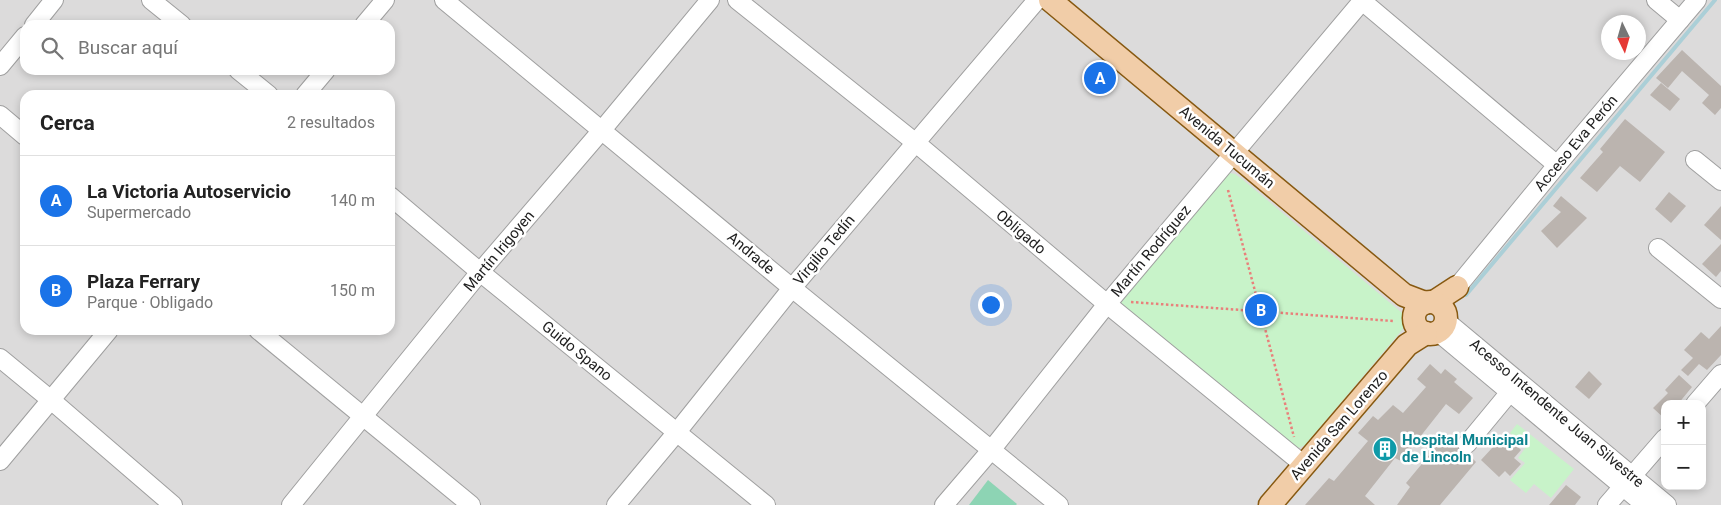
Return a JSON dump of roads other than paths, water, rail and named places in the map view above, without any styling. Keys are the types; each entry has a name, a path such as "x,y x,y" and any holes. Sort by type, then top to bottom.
{"main road":[{"name":"Avenida Tucumán","path":"1050,0 1431,318"},
{"name":"Acceso Eva Perón","path":"1431,318 1457,287"},
{"name":"Avenida San Lorenzo","path":"1270,505 1431,318"}],"street":[{"path":"38,20 54,0"},
{"path":"151,0 176,20"},
{"path":"368,20 385,0"},
{"name":"Andrade","path":"444,0 792,288 1059,505"},
{"name":"Martín Irigoyen","path":"291,505 480,272 710,0"},
{"name":"Obligado","path":"737,0 916,143 1107,304 1304,466"},
{"name":"Virgilio Tedín","path":"616,505 792,288 1038,0"},
{"path":"1362,0 1557,165"},
{"name":"Martín Rodríguez","path":"944,505 992,449 1107,304 1362,0"},
{"path":"1656,0 1680,20"},
{"name":"Acceso Eva Perón","path":"1457,287 1557,165 1697,0"},
{"path":"0,66 20,42"},
{"path":"244,75 263,90"},
{"path":"309,90 322,75"},
{"path":"0,115 20,132"},
{"path":"1695,160 1721,181"},
{"name":"Guido Spano","path":"395,200 480,272 766,505"},
{"path":"1658,248 1721,299"},
{"name":"Acesso Intendente Juan Silvestre","path":"1431,318 1510,392 1627,481 1667,505"},
{"name":"Acesso Intendente Juan Silvestre","path":"1431,318 1627,481 1645,505"},
{"path":"0,461 105,335"},
{"path":"264,335 471,505"},
{"path":"0,358 52,400 173,505"},
{"path":"1699,400 1719,381"},
{"path":"1467,444 1510,392"},
{"path":"1607,505 1661,443"}],"waterway":[{"path":"1466,295 1715,0"}],"place":[{"name":"La Victoria Autoservicio","path":"1100,78"},
{"name":"Plaza Ferrary","path":"1261,310"},
{"name":"Hospital Municipal de Lincoln","path":"1385,449"}]}
